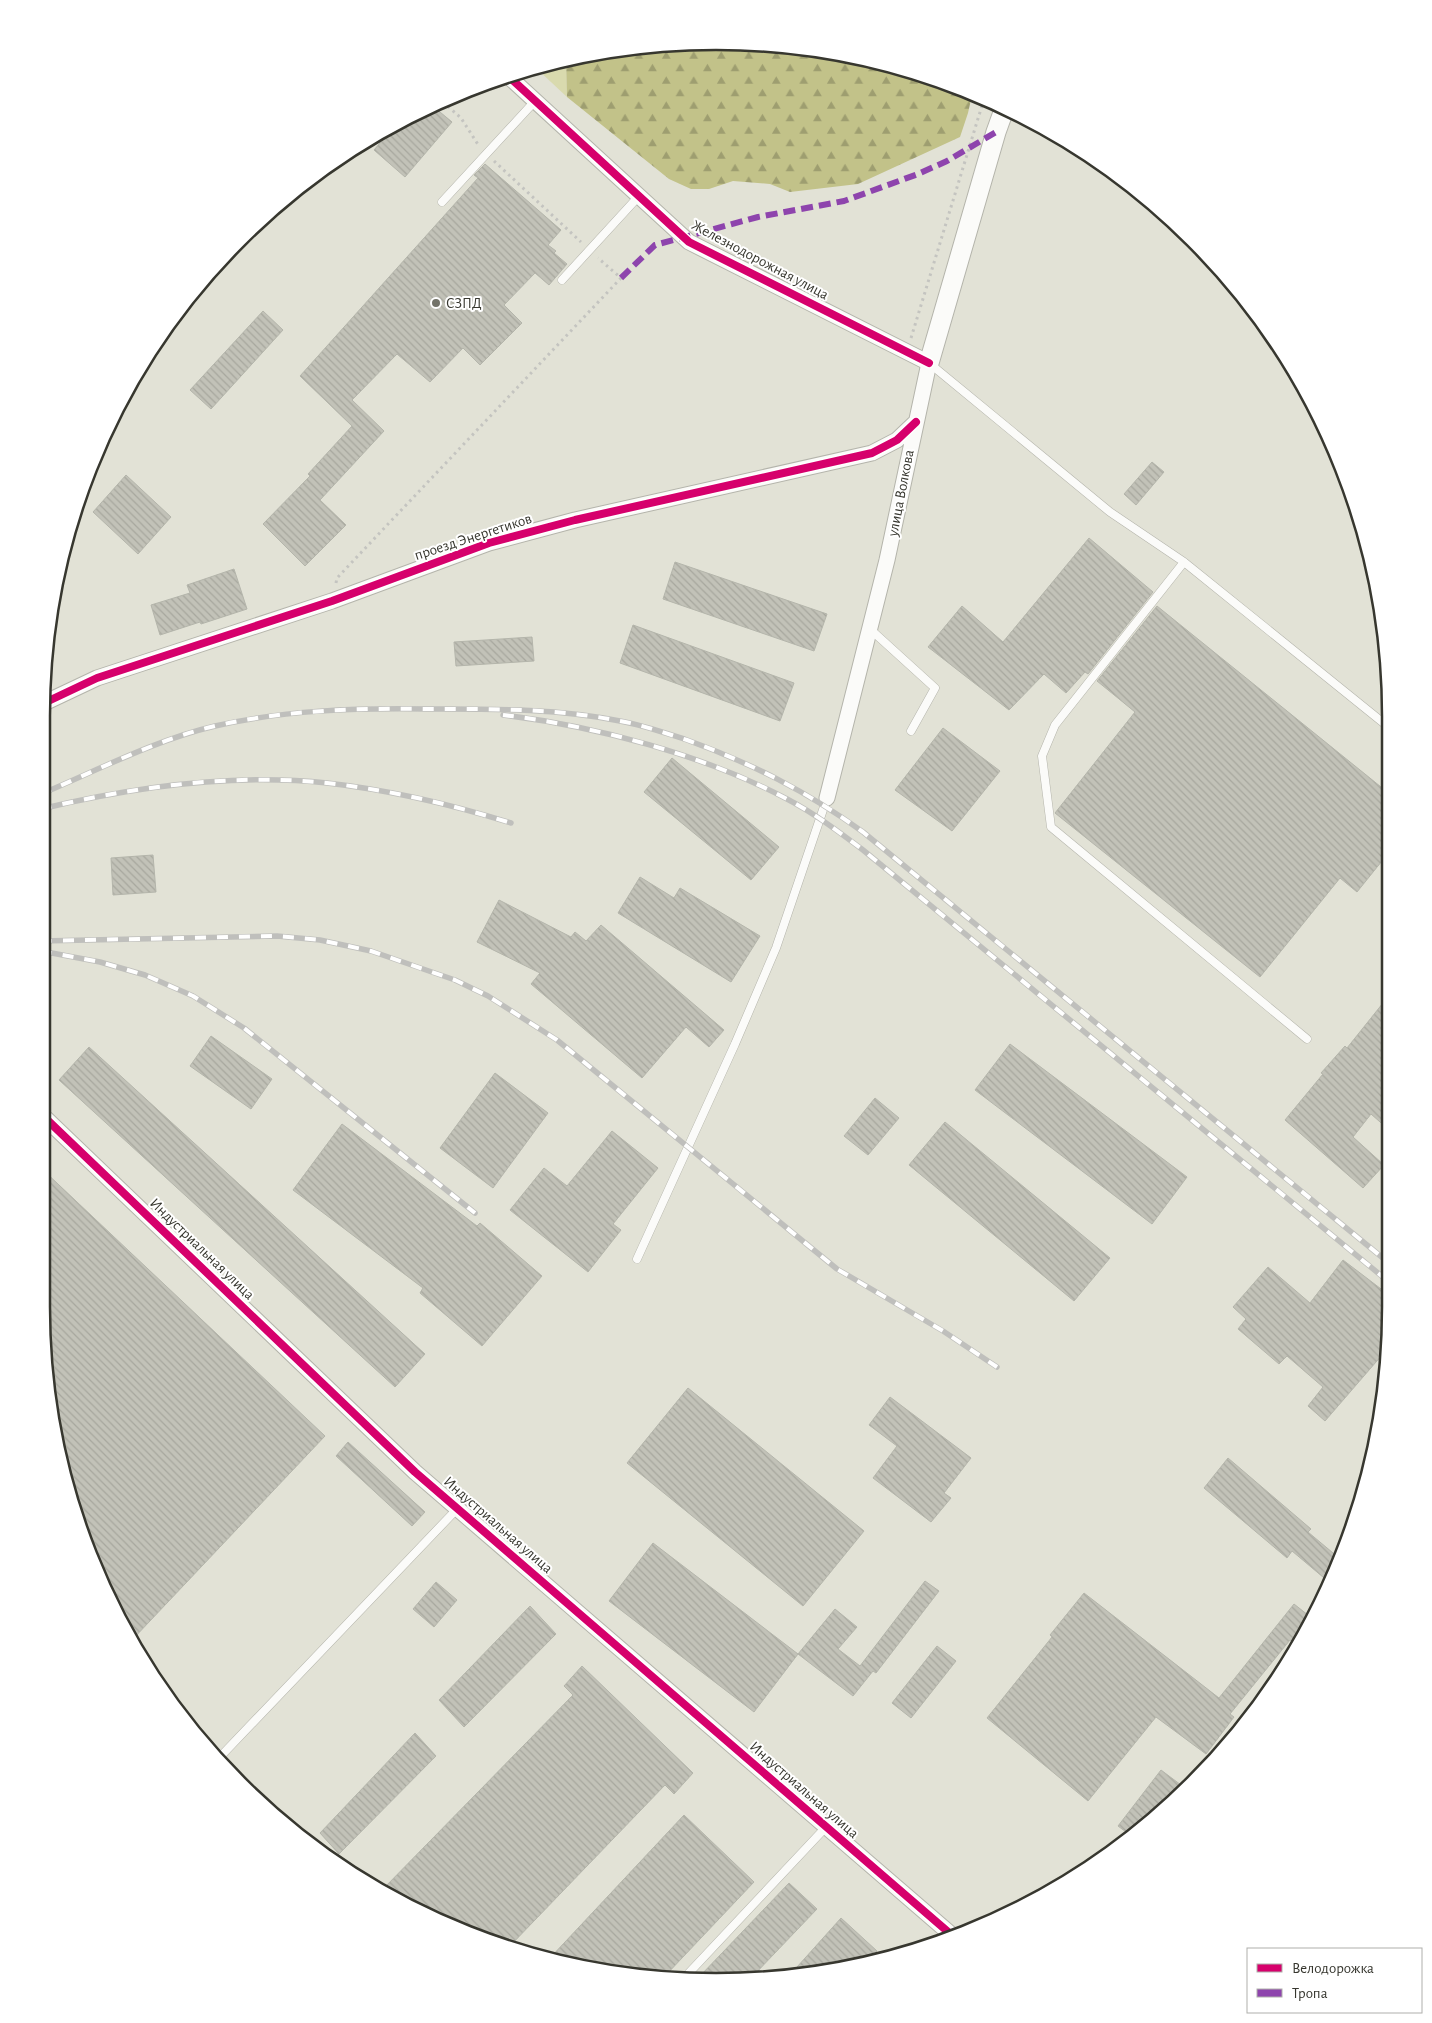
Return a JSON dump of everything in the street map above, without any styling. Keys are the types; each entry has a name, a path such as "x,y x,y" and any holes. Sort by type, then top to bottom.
{"street":[{"name":"Железнодорожная улица","path":"514,82 689,242 907,350 929,363"},
{"name":"улица Волкова","path":"827,798 888,560 929,363 1002,115"},
{"name":"проезд Энергетиков","path":"50,700 97,678 332,600 490,543 585,518 872,453 897,440 916,422"},
{"name":"Индустриальная улица","path":"50,1123 415,1472 947,1931"}],"lane":[{"path":"442,202 535,101"},
{"path":"562,280 639,196"},
{"path":"929,363 1110,512 1184,562 1382,722"},
{"path":"1184,562 1055,725 1042,756 1051,827 1307,1039"},
{"path":"870,629 935,688 911,731"},
{"path":"637,1259 735,1044 776,948 827,798"},
{"path":"222,1754 457,1509"},
{"path":"689,1972 826,1827"}],"path":[{"path":"907,350 982,106"},
{"path":"332,600 337,578 621,278 479,148 461,118 448,107"}],"green space":[{"path":"716,50 760,51 846,63 930,85 971,101 960,137 858,184 790,192 770,184 733,181 709,189 691,189 669,179 567,97 566,68 629,56 672,51"},
{"path":"566,68 567,97 542,74"}],"building":[{"path":"439,111 452,122 405,177 374,150 384,139"},
{"name":"СЗПД","path":"485,164 561,230 548,245 567,264 549,285 535,273 504,305 522,323 480,365 463,348 430,382 397,354 352,400 384,431 320,500 346,525 305,566 263,524 310,476 308,474 352,426 300,376 478,178 474,175"},
{"path":"263,311 283,330 211,409 190,390"},
{"path":"1152,462 1164,472 1136,505 1124,494"},
{"path":"126,475 171,517 138,554 93,512"},
{"path":"1089,538 1153,592 1088,674 1085,672 1066,693 1044,674 1009,710 928,647 962,606 1003,642"},
{"path":"675,562 827,614 814,651 663,599"},
{"path":"234,569 247,609 160,635 151,605 190,593 187,585"},
{"path":"1157,606 1382,788 1382,861 1357,892 1340,878 1260,977 1055,813 1135,712 1097,681"},
{"path":"633,625 794,683 780,721 620,663"},
{"path":"532,637 534,661 456,666 454,642"},
{"path":"943,728 1000,771 952,831 895,790"},
{"path":"672,758 779,847 751,880 644,792"},
{"path":"153,855 156,892 113,895 111,858"},
{"path":"640,877 674,898 680,888 760,936 731,982 618,913"},
{"path":"499,900 571,937 575,932 586,941 601,925 724,1030 709,1047 686,1027 642,1078 531,984 540,973 477,942"},
{"path":"1382,1004 1382,1124 1371,1114 1353,1137 1382,1163 1382,1167 1363,1188 1285,1120 1323,1074 1321,1073 1345,1046 1347,1048"},
{"path":"211,1036 272,1079 251,1109 190,1066"},
{"path":"1010,1044 1187,1177 1152,1224 975,1090"},
{"path":"89,1047 425,1354 395,1387 59,1080"},
{"path":"495,1073 548,1113 493,1188 440,1148"},
{"path":"875,1098 899,1118 868,1155 844,1136"},
{"path":"945,1122 1110,1258 1074,1301 909,1165"},
{"path":"342,1124 477,1226 480,1223 542,1276 482,1346 420,1293 423,1288 293,1190"},
{"path":"612,1131 658,1168 613,1224 621,1230 588,1272 510,1210 544,1168 567,1186"},
{"path":"50,1176 325,1436 136,1635 119,1602 85,1521 63,1437 51,1351"},
{"path":"1343,1260 1382,1290 1380,1357 1325,1421 1308,1406 1323,1387 1287,1356 1279,1364 1238,1329 1246,1319 1233,1307 1268,1267 1310,1303"},
{"path":"688,1388 864,1531 803,1606 627,1463"},
{"path":"890,1397 971,1458 944,1493 951,1498 931,1522 873,1478 897,1446 869,1425"},
{"path":"348,1442 425,1512 412,1526 336,1456"},
{"path":"1228,1458 1311,1529 1308,1532 1334,1554 1324,1578 1292,1551 1287,1558 1204,1488"},
{"path":"653,1543 798,1654 754,1712 609,1601"},
{"path":"925,1581 939,1591 876,1673 873,1671 853,1696 798,1654 835,1609 857,1627 838,1649 860,1666"},
{"path":"436,1582 457,1600 434,1627 413,1609"},
{"path":"1084,1593 1219,1698 1294,1604 1307,1614 1292,1641 1290,1640 1230,1714 1234,1717 1206,1754 1156,1717 1088,1801 987,1718 1052,1637 1050,1635"},
{"path":"530,1606 556,1634 464,1727 439,1700"},
{"path":"937,1646 956,1661 911,1718 892,1703"},
{"path":"582,1666 693,1773 674,1794 665,1785 514,1942 461,1922 386,1886 573,1695 564,1686"},
{"path":"415,1733 436,1756 339,1854 320,1833"},
{"path":"1161,1770 1180,1784 1125,1832 1118,1826"},
{"path":"684,1815 754,1882 669,1972 586,1960 555,1953"},
{"path":"789,1883 817,1909 757,1972 703,1973"},
{"path":"841,1918 877,1951 846,1960 797,1967"}],"railway":[{"path":"50,790 149,747 193,732 241,721 294,713 399,709 548,711 629,723 687,740 757,769 800,791 863,832 1382,1257"},
{"path":"503,715 575,727 649,745 721,769 755,783 797,804 863,850 1382,1276"},
{"path":"50,807 147,788 219,781 291,780 350,786 397,794 443,804 511,823"},
{"path":"50,941 277,936 320,940 371,951 455,980 488,996 557,1040 837,1269 943,1331 997,1367"},
{"path":"50,953 100,962 145,975 193,996 244,1028 475,1213"}],"marked path":[{"path":"621,278 655,245 758,217 844,201 918,174 947,161 996,132"}],"cycle path":[{"path":"514,82 689,242 929,363"},
{"path":"50,700 97,678 332,601 489,543 575,520 872,453 897,440 916,422"},
{"path":"50,1123 415,1472 947,1931"}],"place":[{"name":"СЗПД","path":"436,303"}]}
